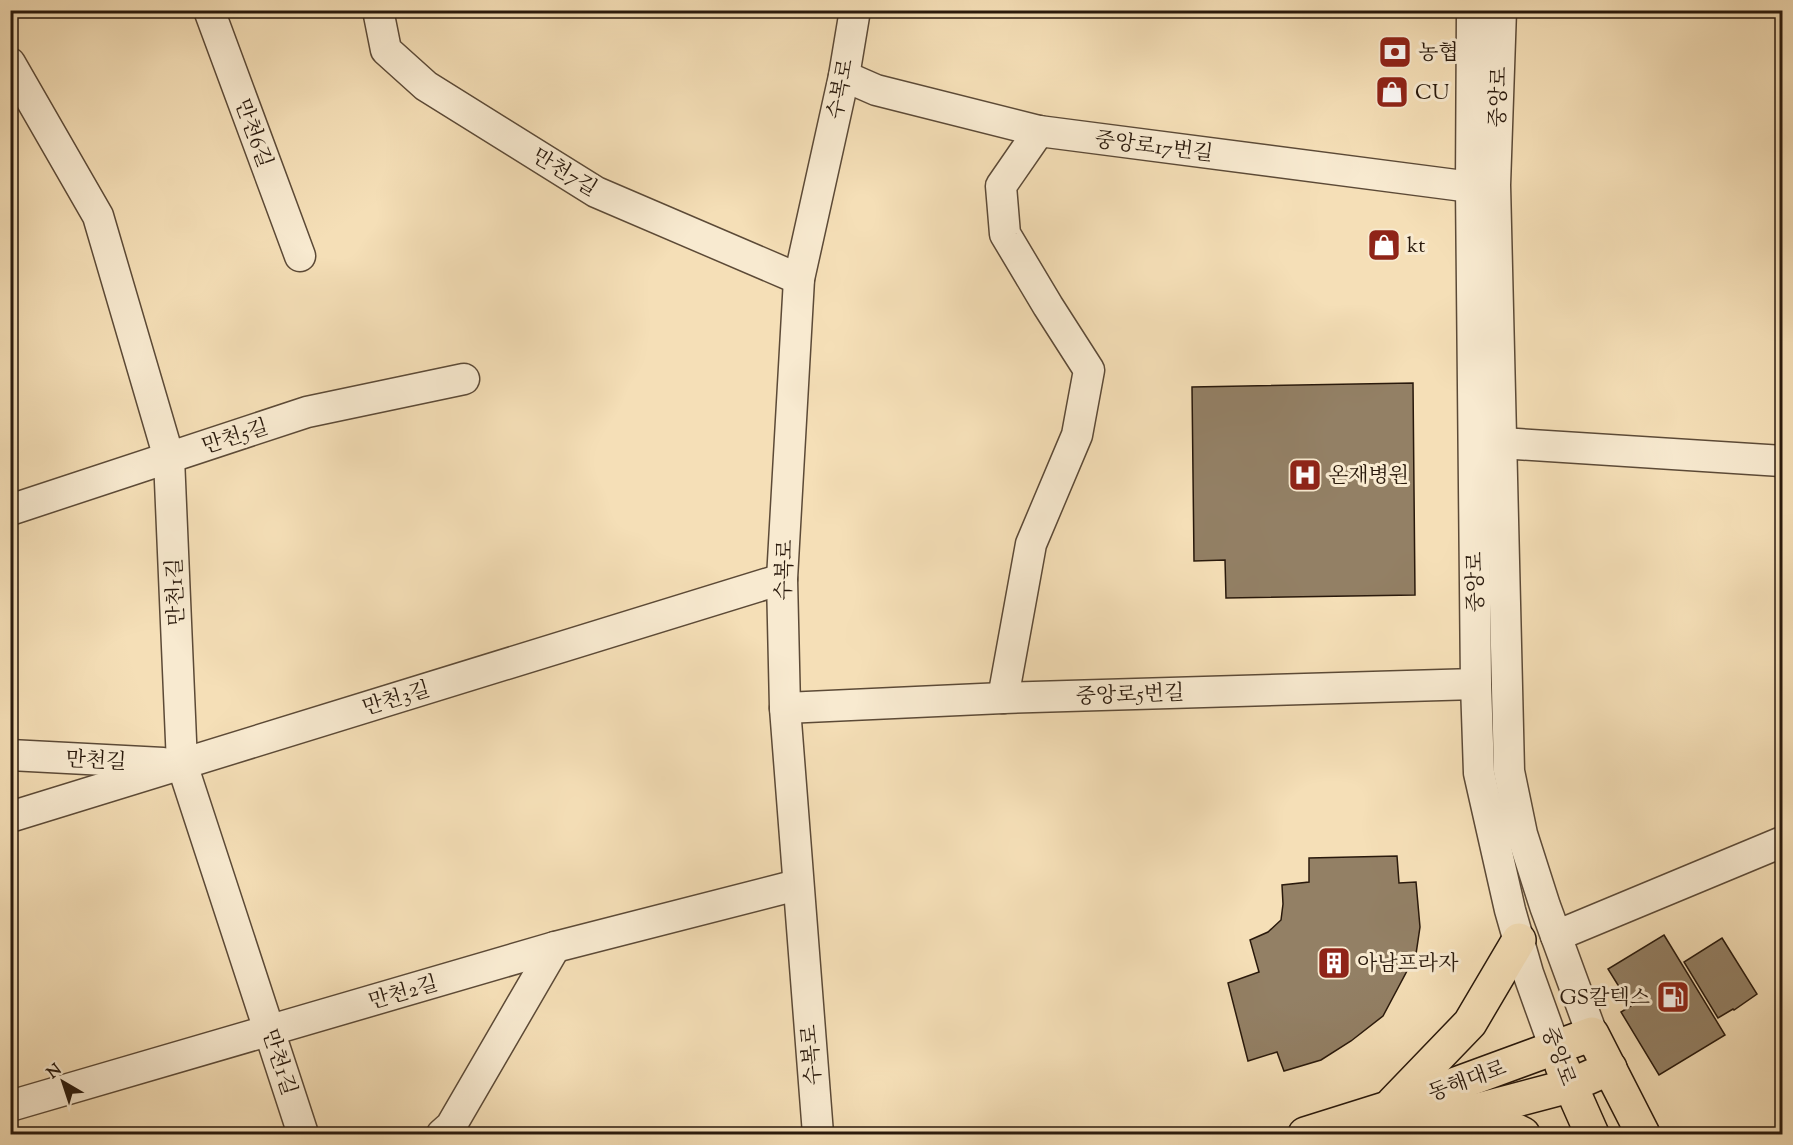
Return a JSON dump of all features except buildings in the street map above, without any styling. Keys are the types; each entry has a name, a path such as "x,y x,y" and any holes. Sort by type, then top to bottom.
{"main road":[{"path":"1391,1125 1470,1023 1519,940"},
{"path":"1592,1034 1643,1134"},
{"name":"동해대로","path":"1391,1125 1555,1048 1592,1034"},
{"name":"중앙로","path":"1555,1048 1569,1086 1592,1134"},
{"name":"동해대로","path":"1305,1134 1391,1125 1569,1086 1610,1068"},
{"path":"1391,1125 1517,1131 1523,1134"}],"street":[{"name":"만천6길","path":"209,10 300,256"},
{"name":"만천7길","path":"378,10 387,50 426,86 596,192 799,279"},
{"name":"수복로","path":"818,1134 785,708 783,579 799,279 844,76 855,10"},
{"name":"중앙로","path":"1472,10 1471,187 1479,773 1492,836 1519,940 1555,1048"},
{"name":"중앙로","path":"1501,10 1495,185 1509,771 1522,834 1592,1034"},
{"name":"만천1길","path":"10,63 98,216 169,458 182,764 303,1134"},
{"name":"중앙로17번길","path":"844,76 876,90 1039,130 1471,187"},
{"path":"1004,698 1031,544 1077,435 1089,370 1005,234 1000,186 1039,130"},
{"name":"만천5길","path":"10,510 307,412 464,379"},
{"path":"1501,443 1782,461"},
{"name":"만천3길","path":"10,817 783,579"},
{"name":"중앙로5번길","path":"785,708 1004,698 1476,684"},
{"name":"만천길","path":"10,755 182,764"},
{"path":"1556,936 1782,842"},
{"name":"만천2길","path":"10,1106 555,947 797,885"},
{"path":"442,1134 451,1126 555,947"}],"place":[{"name":"농협","path":"1395,52"},
{"name":"CU","path":"1392,92"},
{"name":"kt","path":"1384,245"},
{"name":"온재병원","path":"1305,475"},
{"name":"아남프라자","path":"1334,963"},
{"name":"GS칼텍스","path":"1673,997"}]}
